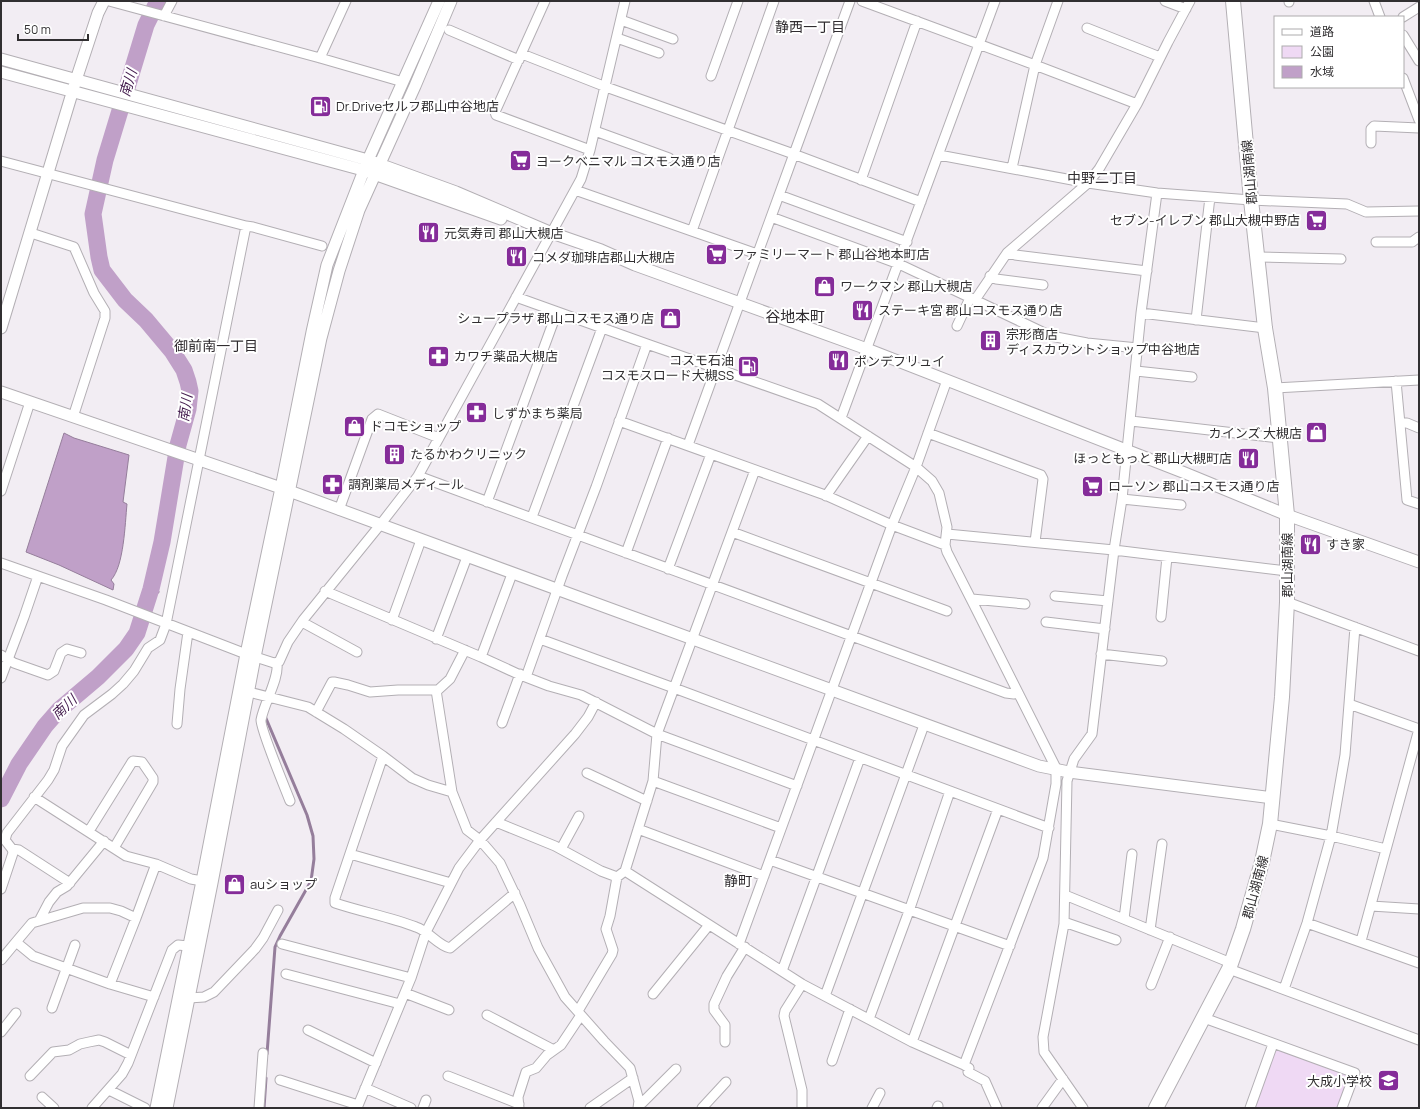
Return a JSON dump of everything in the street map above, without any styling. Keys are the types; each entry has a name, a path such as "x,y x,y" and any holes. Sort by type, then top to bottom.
{"main road":[{"name":"郡山湖南線","path":"1156,1108 1230,966 1246,922 1262,862 1270,824 1282,697 1287,602 1287,515 1275,388 1265,328 1251,200 1233,1"}],"street":[{"path":"1,328 31,233 76,80 98,13 104,1"},
{"path":"109,1 403,82"},
{"path":"164,16 172,1"},
{"path":"320,58 346,1"},
{"path":"286,490 312,332 327,265 366,165 439,1"},
{"path":"156,1108 188,946 250,656 321,338 339,271 359,210 452,1"},
{"path":"545,1 495,112 496,115 590,150"},
{"path":"290,801 261,725 267,697 272,686 277,664 281,659 288,642 325,591 380,525 418,476 575,190 586,167 625,1"},
{"path":"711,76 738,1"},
{"path":"692,231 774,1"},
{"path":"688,445 738,303 850,1"},
{"path":"862,1 1137,104"},
{"path":"841,418 995,1"},
{"path":"1012,168 1035,65 1058,1"},
{"path":"957,326 972,299 1007,253 1088,183 1099,169 1137,104 1188,5 1165,1"},
{"path":"1374,1 1380,16"},
{"path":"1404,16 1419,7"},
{"path":"621,20 674,39"},
{"path":"861,180 917,21"},
{"path":"1086,28 1160,57"},
{"path":"449,30 520,57 728,130 921,202"},
{"path":"1404,37 1419,61"},
{"path":"617,38 659,53"},
{"path":"1,59 134,95 366,165 512,223 552,233 601,250 635,265 867,349 1127,450 1287,515 1419,562"},
{"path":"1,72 139,109 366,165"},
{"path":"1404,81 1419,120"},
{"path":"1371,143 1371,129 1374,126 1419,128"},
{"path":"595,131 669,158"},
{"path":"939,155 1088,183 1157,193 1251,200 1347,204 1366,212 1419,211"},
{"path":"1,161 322,246"},
{"path":"575,190 757,254"},
{"path":"1083,1108 1044,1052 1043,1037 1064,922 1067,781 1074,759 1092,734 1114,550 1122,499 1141,314 1157,193"},
{"path":"779,195 907,242"},
{"path":"1196,320 1210,197"},
{"path":"771,217 899,264 1051,336 1087,343 1138,348"},
{"path":"1,889 12,857 12,849 5,840 6,833 51,776 62,746 84,715 112,694 127,680 148,648 161,638 166,624 197,459 246,226"},
{"path":"31,233 74,247 94,293 106,313 106,318 73,417"},
{"path":"1376,242 1412,242 1419,238"},
{"path":"1007,253 1147,271"},
{"path":"1257,257 1341,259"},
{"path":"990,276 1043,285"},
{"path":"516,296 715,369 818,404 916,467 932,481 939,493 947,527 945,545 947,552 1056,768 1056,784 1043,858 964,1065"},
{"path":"487,502 557,312"},
{"path":"1141,314 1265,328"},
{"path":"532,518 602,328"},
{"path":"502,722 540,639 647,344"},
{"path":"1136,371 1192,377"},
{"path":"726,1042 725,1025 714,1010 714,1004 742,946 781,828 833,691 892,525 916,467 948,380"},
{"path":"1275,388 1419,380"},
{"path":"1396,381 1407,500 1419,504"},
{"path":"1,392 286,490 1039,766 1056,771 1273,798"},
{"path":"1,491 4,473 30,402"},
{"path":"339,510 374,416 378,414 439,438"},
{"path":"619,421 826,496 892,525 945,545"},
{"path":"1131,421 1279,438"},
{"path":"1400,423 1407,423 1419,428"},
{"path":"928,433 1041,475 1043,479 1035,542"},
{"path":"826,496 868,436"},
{"path":"626,553 668,438"},
{"path":"668,569 711,454"},
{"path":"448,1076 519,1106 518,1097 524,1075 526,1072 536,1068 547,1055 561,1045 612,954 613,950 606,929 610,916 617,877 625,871 653,781 657,734 755,470"},
{"path":"418,476 1006,692 1014,694 1018,693"},
{"path":"1122,499 1181,505"},
{"path":"732,532 947,611"},
{"path":"947,534 1114,550 1287,571"},
{"path":"392,620 421,540"},
{"path":"436,639 467,557"},
{"path":"1161,617 1167,557"},
{"path":"1,563 250,656 277,664"},
{"path":"481,657 512,574"},
{"path":"1,678 5,657 24,617 38,576"},
{"path":"325,591 523,676 581,695 657,734 797,786"},
{"path":"1055,596 1108,601"},
{"path":"972,599 1025,604"},
{"path":"1287,602 1419,651"},
{"path":"302,622 358,652"},
{"path":"1046,622 1105,629"},
{"path":"1284,989 1307,923 1331,836 1345,755 1355,627"},
{"path":"178,724 180,689 188,632"},
{"path":"540,639 1048,828"},
{"path":"5,657 48,675 54,671 61,653 67,649 81,653"},
{"path":"316,712 332,682 370,692 438,690 450,679 464,650"},
{"path":"1101,654 1162,661"},
{"path":"167,1108 249,692 250,656"},
{"path":"436,690 452,792 467,830 480,840 500,863 515,893 538,948 565,996 630,1068 642,1105 676,1068"},
{"path":"249,692 300,704 316,712 383,756 412,778 428,785 452,792"},
{"path":"280,1080 357,1106 411,978 426,932 459,868 480,840 575,734 588,717 596,702"},
{"path":"1348,704 1419,729 1361,941"},
{"path":"825,996 924,724"},
{"path":"383,756 335,898 335,903 417,927 445,946 452,947 515,893"},
{"path":"782,971 860,758"},
{"path":"89,831 132,762 142,762 153,778 153,782 114,848"},
{"path":"587,773 647,801"},
{"path":"653,781 781,828"},
{"path":"869,1019 909,911 950,792"},
{"path":"34,797 126,856 156,864 191,879 202,881"},
{"path":"912,1042 998,809"},
{"path":"561,849 580,816"},
{"path":"496,822 561,849 601,871 617,877"},
{"path":"1270,824 1386,849"},
{"path":"638,829 764,876"},
{"path":"39,921 45,907 57,892 70,883 104,841"},
{"path":"1150,930 1162,844"},
{"path":"12,849 19,850 70,883"},
{"path":"350,854 452,883"},
{"path":"1124,919 1132,854"},
{"path":"770,860 1010,946"},
{"path":"110,984 156,864"},
{"path":"625,871 802,984 912,1042 969,1068 968,1072 985,1081 997,1108"},
{"path":"1065,895 1170,937 1230,966 1284,989 1419,1040"},
{"path":"1371,906 1419,909"},
{"path":"1,960 28,927 39,921 88,907 116,909 136,918"},
{"path":"189,998 204,997 214,992 259,943 278,910"},
{"path":"1064,922 1116,940"},
{"path":"1307,923 1361,941 1419,963"},
{"path":"653,994 709,925"},
{"path":"1151,986 1170,937"},
{"path":"16,942 33,956 110,984 154,997"},
{"path":"282,944 411,978"},
{"path":"52,1008 75,945"},
{"path":"92,1108 109,1090 126,1068 172,950 178,945 188,946"},
{"path":"286,974 400,1004"},
{"path":"802,984 785,1011 784,1016 802,1090 802,1108"},
{"path":"405,993 449,1010"},
{"path":"832,1061 850,1009"},
{"path":"1,1032 16,1013"},
{"path":"487,1015 554,1050"},
{"path":"1204,1018 1355,1073 1342,1108"},
{"path":"308,1030 376,1063"},
{"path":"30,1076 53,1052 69,1050 80,1044 88,1042 99,1040 131,1055"},
{"path":"1250,1108 1273,1044"},
{"path":"259,1108 263,1053"},
{"path":"590,1108 633,1078"},
{"path":"1042,1108 1063,1079"},
{"path":"702,1108 726,1082"},
{"path":"365,1088 411,1108"},
{"path":"109,1090 145,1108"},
{"path":"872,1108 880,1093"},
{"path":"42,1097 54,1108"}],"green space":[{"path":"1278,1050 1346,1075 1349,1079 1338,1108 1254,1108 1274,1052"}],"water":[{"path":"64,433 74,438 129,455 123,502 127,504 124,533 119,565 111,580 114,584 113,590 59,565 26,552"}],"waterway":[{"name":"南川","path":"1,799 19,764 45,726 59,710 98,677 126,649 137,633 151,589 162,542 178,445 188,409 190,391 184,370 172,351 146,320 125,300 102,270 93,214 105,160 146,25 158,1"},
{"name":"南川","path":"151,589 158,592"},
{"path":"265,716 307,815 313,836 314,859 311,881 275,947 267,1054"},
{"path":"264,1108 266,1078"}],"place":[{"name":"Dr.Driveセルフ郡山中谷地店","path":"320,106"},
{"name":"ヨークベニマル コスモス通り店","path":"520,161"},
{"name":"セブン-イレブン 郡山大槻中野店","path":"1316,220"},
{"name":"元気寿司 郡山大槻店","path":"429,233"},
{"name":"ファミリーマート 郡山谷地本町店","path":"717,254"},
{"name":"コメダ珈琲店郡山大槻店","path":"516,257"},
{"name":"ワークマン 郡山大槻店","path":"825,286"},
{"name":"ステーキ宮 郡山コスモス通り店","path":"862,310"},
{"name":"シュープラザ 郡山コスモス通り店","path":"670,318"},
{"name":"宗形商店 ディスカウントショップ中谷地店","path":"991,341"},
{"name":"カワチ薬品大槻店","path":"439,356"},
{"name":"ポンデフリュイ","path":"839,361"},
{"name":"コスモ石油 コスモスロード大槻SS","path":"749,367"},
{"name":"しずかまち薬局","path":"476,413"},
{"name":"ドコモショップ","path":"355,426"},
{"name":"カインズ 大槻店","path":"1317,433"},
{"name":"たるかわクリニック","path":"394,454"},
{"name":"ほっともっと 郡山大槻町店","path":"1248,458"},
{"name":"調剤薬局メディール","path":"332,484"},
{"name":"ローソン 郡山コスモス通り店","path":"1092,486"},
{"name":"すき家","path":"1310,544"},
{"name":"auショップ","path":"234,884"},
{"name":"大成小学校","path":"1388,1081"}],"district":[{"name":"静西一丁目","path":"810,27"},
{"name":"中野二丁目","path":"1102,178"},
{"name":"谷地本町","path":"795,317"},
{"name":"御前南一丁目","path":"216,346"},
{"name":"静町","path":"738,881"}]}
